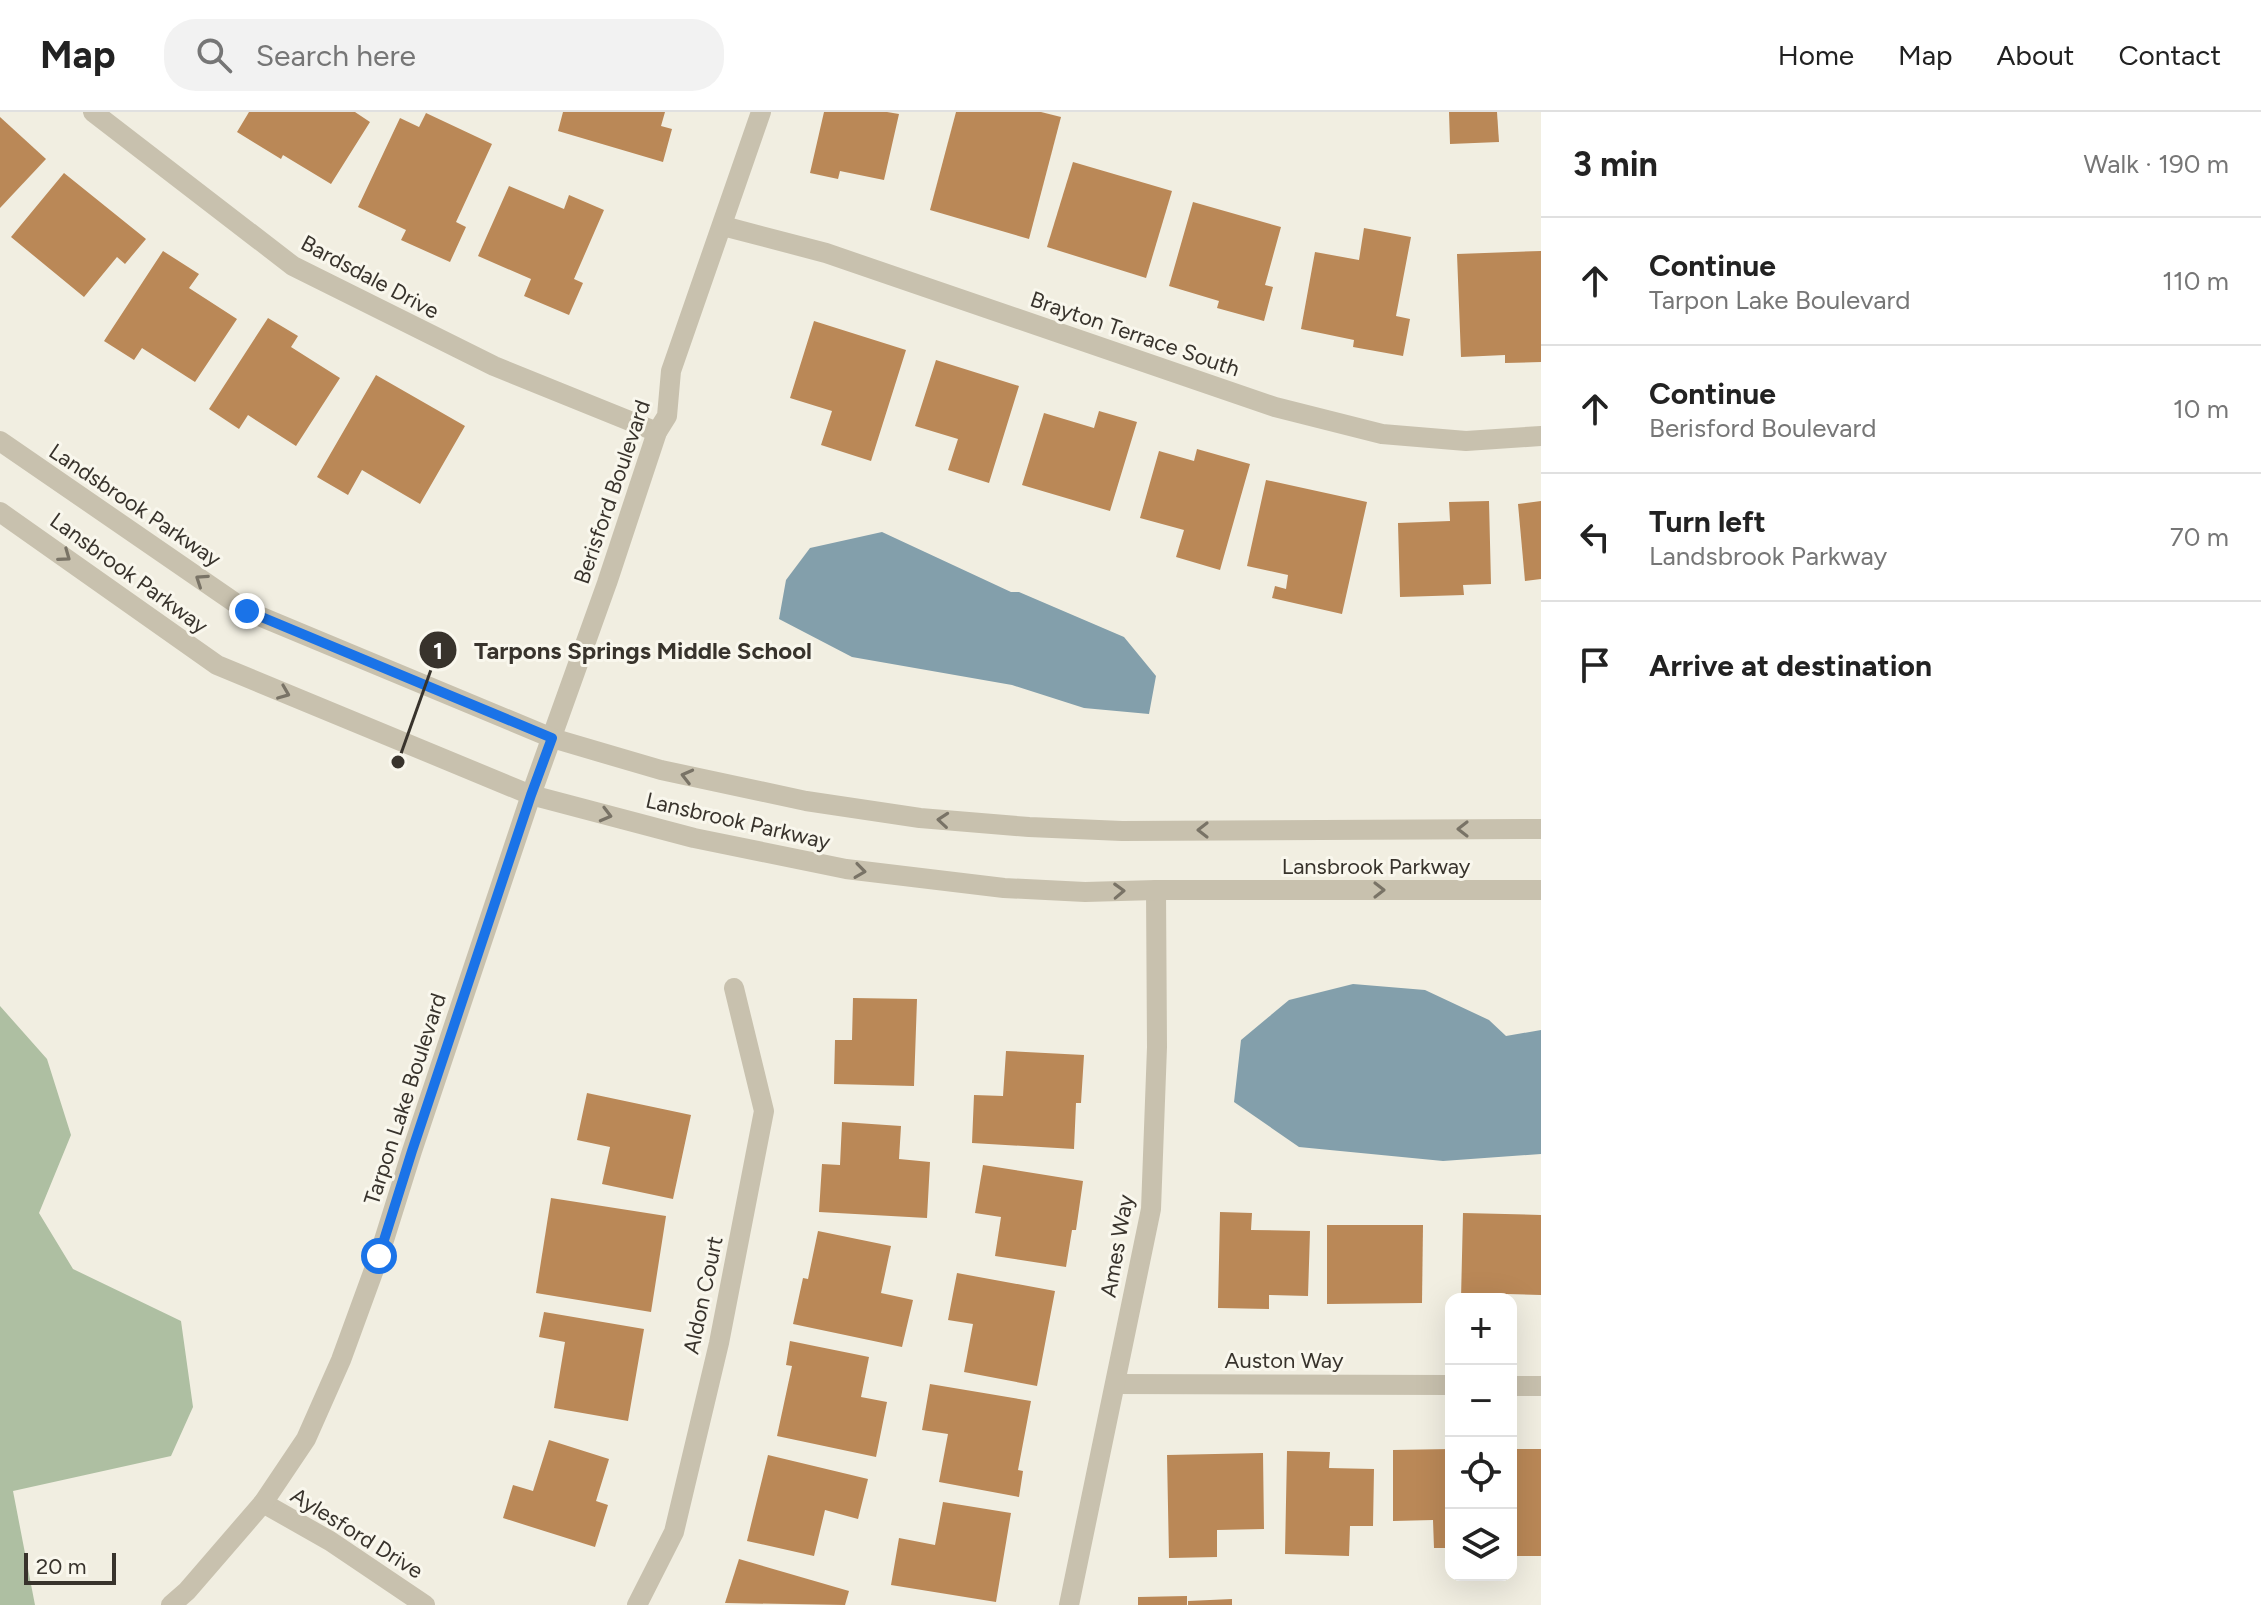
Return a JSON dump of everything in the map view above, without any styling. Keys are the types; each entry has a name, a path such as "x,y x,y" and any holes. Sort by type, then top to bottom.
{"street":[{"name":"Bardsdale Drive","path":"93,112 293,266 494,366 657,432"},
{"name":"Berisford Boulevard","path":"531,795 657,432 667,416 671,371 761,112"},
{"name":"Brayton Terrace South","path":"723,226 826,253 1290,411 1382,434 1466,441 1541,436"},
{"name":"Landsbrook Parkway","path":"0,441 247,611 552,738"},
{"name":"Lansbrook Parkway","path":"0,512 217,665 531,795 694,838 846,869 1004,888 1085,892 1541,890"},
{"name":"Lansbrook Parkway","path":"552,738 735,788 920,818 1122,831 1541,829"},
{"name":"Tarpon Lake Boulevard","path":"171,1605 187,1591 263,1503 306,1439 346,1346 379,1256 531,795"},
{"name":"Ames Way","path":"1069,1605 1151,1209 1157,1047 1156,890"},
{"name":"Aldon Court","path":"637,1605 674,1532 719,1343 764,1111 734,988"},
{"name":"Auston Way","path":"1116,1384 1445,1385"},
{"path":"1517,1386 1541,1386"},
{"name":"Aylesford Drive","path":"263,1503 330,1541 425,1605"}],"green space":[{"path":"0,1006 47,1059 71,1135 39,1213 73,1269 181,1321 193,1407 171,1456 13,1491 35,1605 0,1605"}],"water":[{"path":"882,532 1011,592 1019,592 1124,637 1156,676 1149,714 1084,708 1012,685 852,657 779,619 786,580 810,548"},
{"path":"1353,984 1425,990 1489,1020 1506,1036 1541,1030 1541,1154 1443,1161 1299,1147 1234,1102 1241,1040 1289,1000"}],"building":[{"path":"249,112 355,112 370,122 331,184 237,132"},
{"path":"563,112 665,112 661,126 672,129 663,162 558,131"},
{"path":"824,112 899,114 884,180 840,171 838,179 810,173"},
{"path":"956,112 1041,112 1061,117 1029,239 930,210"},
{"path":"1449,112 1497,112 1499,142 1450,144"},
{"path":"426,113 492,144 456,222 466,227 450,262 401,240 406,230 358,207 400,118 419,127"},
{"path":"0,117 46,159 0,208"},
{"path":"1073,162 1172,191 1146,278 1047,247"},
{"path":"64,173 146,239 125,264 117,257 84,297 11,237"},
{"path":"509,186 564,209 569,195 604,210 574,279 583,283 569,315 524,296 531,279 478,256"},
{"path":"1193,202 1281,227 1265,285 1273,287 1264,321 1217,308 1219,301 1169,286"},
{"path":"1364,228 1411,237 1396,316 1410,319 1403,356 1353,347 1354,340 1301,329 1315,252 1359,260"},
{"path":"163,251 199,274 189,288 237,319 195,382 142,348 134,360 104,341"},
{"path":"1541,251 1541,362 1505,363 1505,355 1461,357 1457,254"},
{"path":"268,318 298,336 291,347 340,378 296,446 248,415 239,429 209,409"},
{"path":"814,321 906,350 871,461 821,445 832,411 790,398"},
{"path":"936,360 1019,386 989,483 948,470 958,439 915,426"},
{"path":"376,375 465,426 420,504 362,470 348,495 317,477"},
{"path":"1099,411 1137,422 1110,511 1022,485 1044,413 1094,428"},
{"path":"1197,449 1250,464 1220,570 1176,557 1184,530 1140,518 1159,451 1194,461"},
{"path":"1266,480 1367,502 1342,614 1272,598 1275,586 1286,589 1288,575 1247,566"},
{"path":"1489,501 1491,584 1463,585 1464,595 1400,597 1398,523 1450,521 1449,502"},
{"path":"1541,501 1541,579 1525,581 1518,504"},
{"path":"853,998 917,999 914,1086 834,1084 835,1040 852,1040"},
{"path":"1006,1051 1084,1055 1081,1103 1076,1103 1074,1149 972,1143 974,1095 1003,1096"},
{"path":"587,1093 691,1115 673,1199 602,1184 610,1147 577,1140"},
{"path":"842,1122 901,1126 899,1159 930,1162 927,1218 819,1212 822,1164 840,1165"},
{"path":"983,1165 1083,1181 1076,1230 1072,1230 1066,1267 995,1256 1001,1217 975,1213"},
{"path":"551,1198 666,1216 651,1312 536,1293"},
{"path":"1220,1212 1252,1213 1251,1230 1310,1231 1308,1296 1269,1295 1269,1309 1218,1308"},
{"path":"1463,1213 1541,1215 1541,1295 1461,1293"},
{"path":"1327,1225 1423,1225 1422,1303 1327,1304"},
{"path":"818,1231 891,1246 881,1293 913,1300 902,1347 793,1324 803,1278 808,1279"},
{"path":"957,1273 1055,1291 1037,1386 964,1372 973,1324 948,1320"},
{"path":"544,1312 644,1329 628,1421 554,1408 565,1342 539,1337"},
{"path":"790,1341 869,1357 861,1397 887,1402 876,1457 777,1436 792,1366 786,1365"},
{"path":"930,1384 1031,1401 1018,1470 1023,1471 1019,1497 939,1482 948,1434 922,1430"},
{"path":"549,1440 609,1459 596,1501 608,1505 595,1547 503,1518 513,1485 533,1491"},
{"path":"1445,1449 1445,1548 1434,1548 1433,1520 1393,1521 1393,1450"},
{"path":"1517,1449 1541,1449 1541,1556 1517,1556"},
{"path":"1287,1451 1330,1452 1329,1468 1374,1469 1373,1526 1350,1526 1349,1556 1285,1554"},
{"path":"1263,1453 1264,1529 1217,1530 1217,1557 1169,1558 1167,1455"},
{"path":"768,1455 868,1479 858,1519 825,1510 814,1556 747,1541"},
{"path":"943,1502 1011,1513 996,1602 891,1585 899,1538 935,1545"},
{"path":"739,1559 849,1591 845,1605 725,1603"},
{"path":"1187,1596 1187,1605 1138,1605 1138,1597"},
{"path":"1232,1599 1232,1605 1188,1605 1188,1601"}],"place":[{"name":"Tarpons Springs Middle School","path":"398,762"}],"route":[{"path":"247,611 552,738 379,1256"}]}
